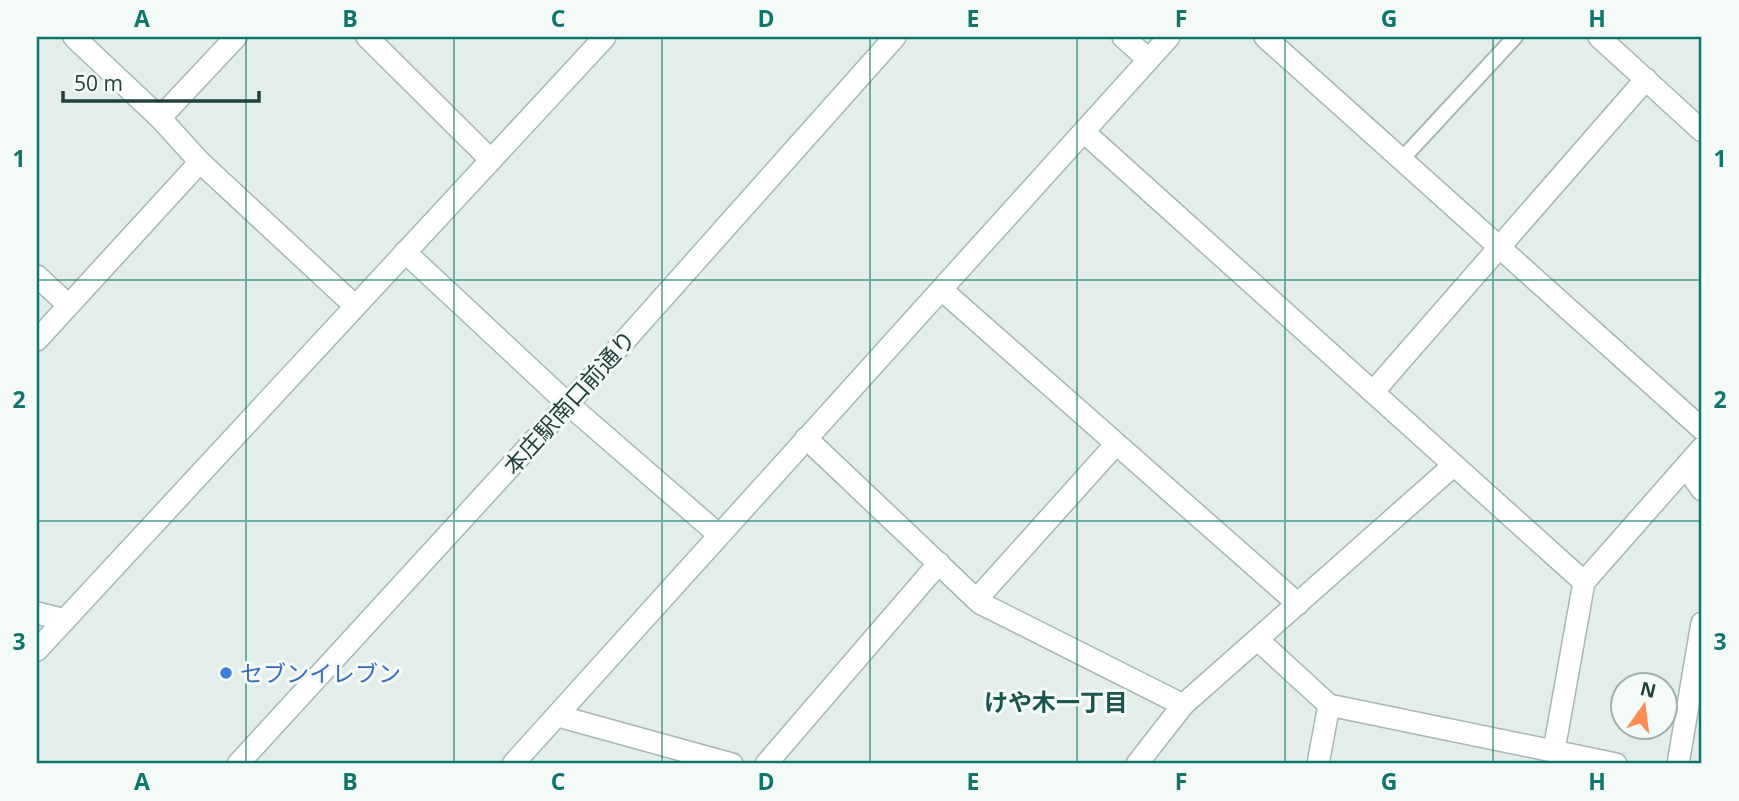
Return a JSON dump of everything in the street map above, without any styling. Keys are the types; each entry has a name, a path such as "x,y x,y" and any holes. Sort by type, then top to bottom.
{"street":[{"path":"74,37 160,118 200,162 355,306"},
{"path":"160,118 236,37"},
{"path":"367,37 491,160"},
{"path":"37,650 605,37"},
{"name":"本庄駅南口前通り","path":"238,764 568,404 895,37"},
{"path":"1123,37 1148,59"},
{"path":"513,764 1169,37"},
{"path":"1265,37 1702,429"},
{"path":"1599,37 1702,131"},
{"path":"1373,392 1646,79"},
{"path":"1084,132 1584,582"},
{"path":"37,340 200,162"},
{"path":"405,252 568,404 718,534"},
{"path":"37,276 68,305"},
{"path":"942,290 1297,604"},
{"path":"806,438 980,603 1183,705"},
{"path":"977,599 1116,444"},
{"path":"1554,750 1584,582 1702,448"},
{"path":"1137,764 1183,705 1454,465"},
{"path":"1686,467 1702,490"},
{"path":"766,764 939,563"},
{"path":"37,613 65,620"},
{"path":"1678,764 1702,624"},
{"path":"1258,640 1329,705 1616,764"},
{"path":"1318,764 1329,705"},
{"path":"558,716 732,764"}],"lane":[{"path":"1402,159 1514,37"}],"place":[{"name":"セブンイレブン","path":"226,673"}],"district":[{"name":"けや木一丁目","path":"1056,701"}]}
